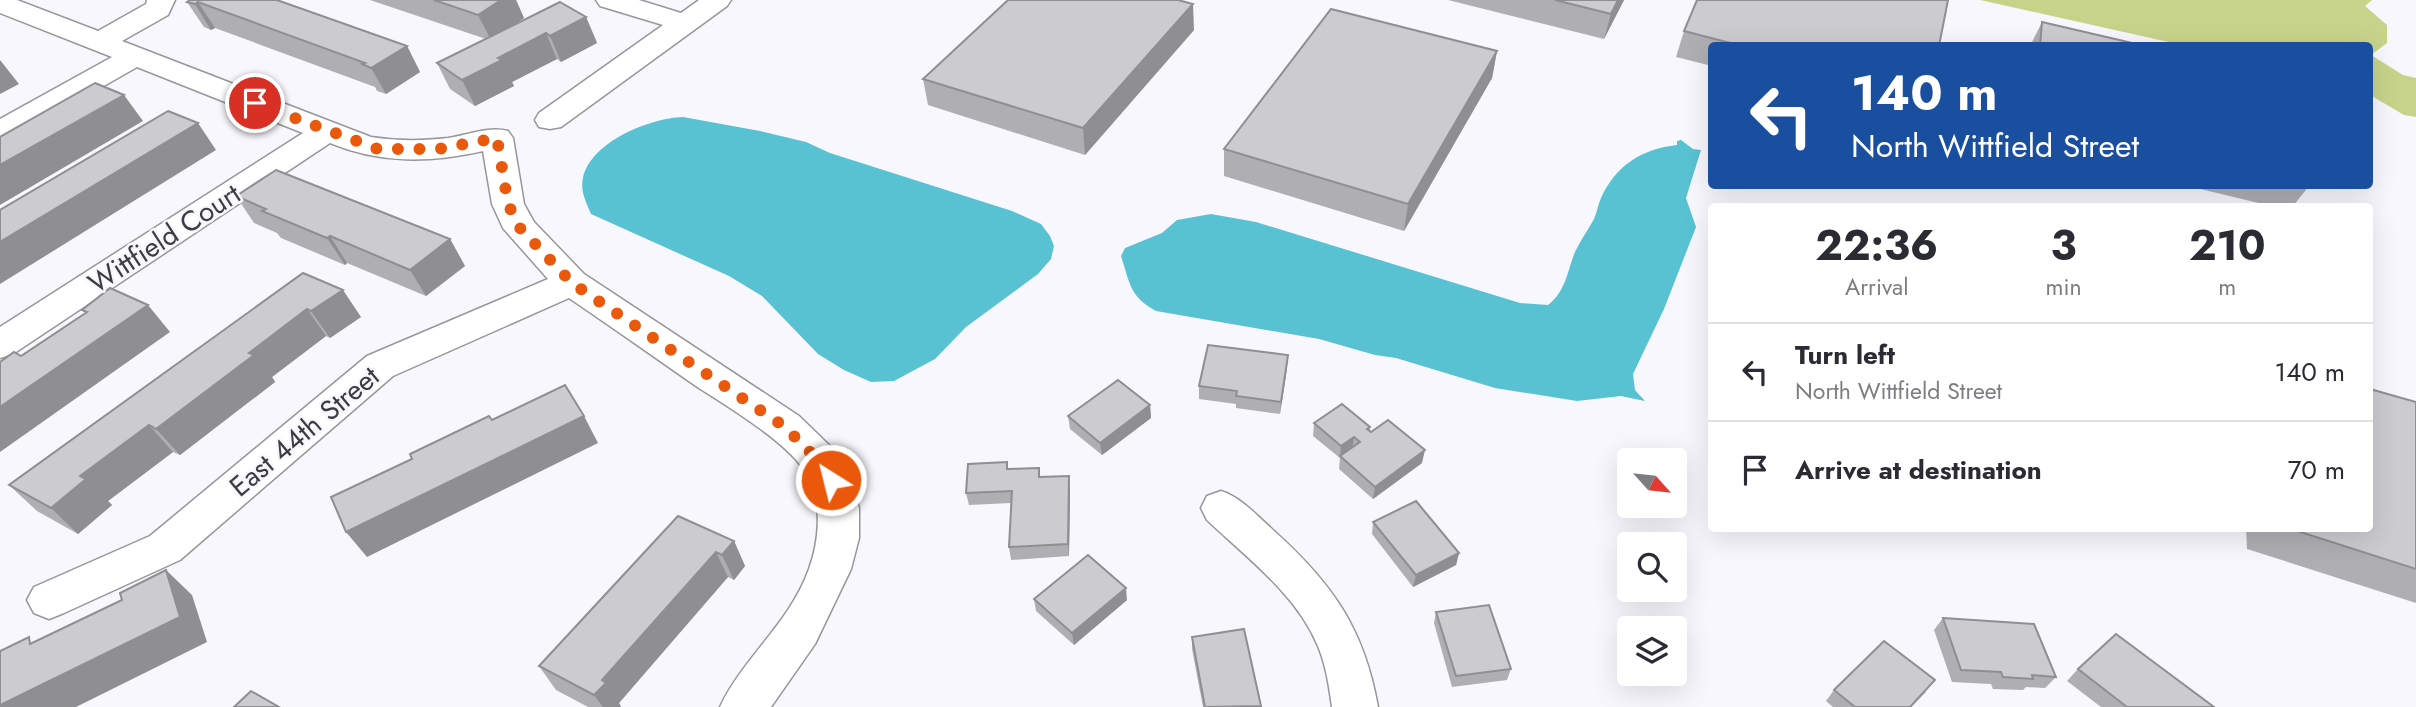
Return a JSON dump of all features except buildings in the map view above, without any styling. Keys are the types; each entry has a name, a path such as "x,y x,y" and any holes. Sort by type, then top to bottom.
{"street":[{"path":"99,42 158,9 161,0"},
{"path":"610,0 685,23"},
{"path":"550,120 717,0"},
{"path":"0,3 365,146 399,151 449,148 497,138 508,204 520,228 572,283 785,427 825,471 838,501 838,530 833,562 813,610 781,659 743,707"},
{"path":"0,131 135,57"},
{"name":"Wittfield Court","path":"0,345 327,131"},
{"name":"East 44th Street","path":"49,600 165,548 380,366 572,283"},
{"path":"1222,508 1290,572 1323,610 1340,641 1351,674 1354,707"}],"green space":[{"path":"1980,0 2372,0 2365,6 2387,25 2387,43 2373,54 2373,42 2169,42"},
{"path":"2373,56 2403,75 2416,78 2416,117 2404,115 2373,97"}],"water":[{"path":"683,117 806,142 830,153 1012,211 1041,224 1054,246 1051,259 1038,274 966,327 935,359 894,381 871,382 818,354 762,296 729,276 591,214 582,183 588,165 597,153 639,127"},
{"path":"1681,140 1693,149 1701,150 1686,198 1696,227 1664,309 1633,374 1635,390 1645,401 1621,396 1577,401 1495,388 1396,358 1375,355 1319,339 1156,311 1135,294 1121,256 1125,248 1162,233 1177,220 1211,214 1256,222 1520,303 1548,305 1559,294 1575,252 1614,176 1642,155 1677,145 1677,141"}],"route":[{"path":"255,103 378,149 399,151 461,147 497,138 508,204 520,228 572,283 785,427 810,452 831,480"}]}
